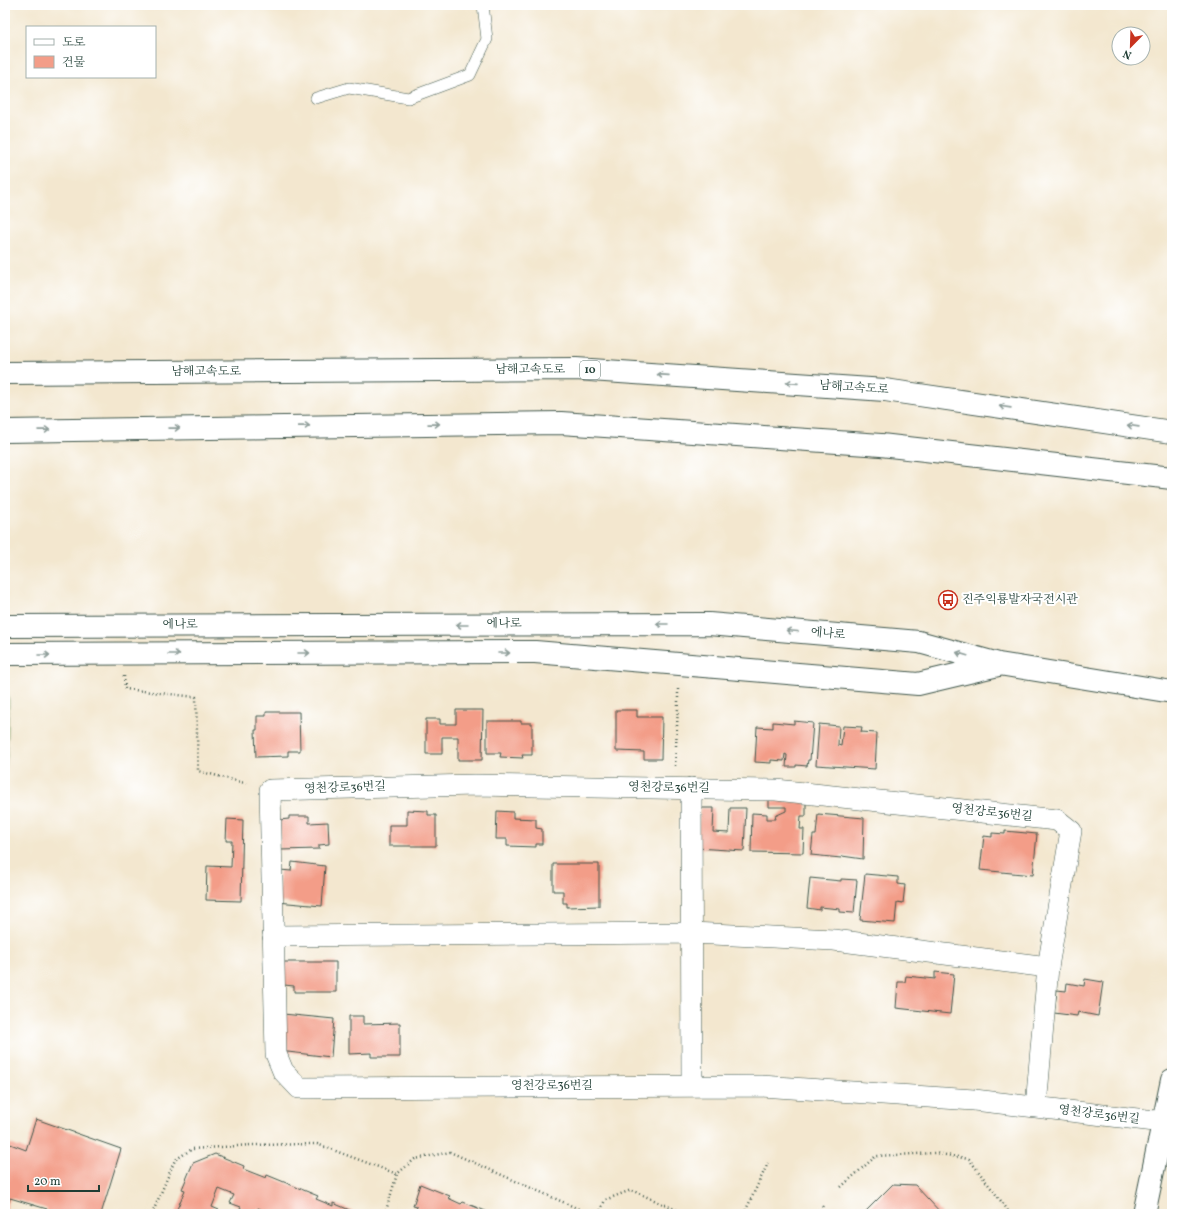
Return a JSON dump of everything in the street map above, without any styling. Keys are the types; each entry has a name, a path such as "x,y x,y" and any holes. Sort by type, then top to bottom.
{"main road":[{"name":"남해고속도로","path":"5,373 576,369 885,390 1172,432"},
{"path":"5,431 561,422 881,445 1172,478"},
{"name":"에나로","path":"5,626 709,624 919,642 999,664 1172,692"},
{"name":"에나로","path":"5,654 535,652 918,684 999,664"},
{"path":"1144,1214 1168,1123 1172,1080"}],"street":[{"name":"영천강로36번길","path":"1036,1107 1048,967 1071,831 1057,820 776,790 475,784 270,790 276,1054 283,1071 299,1088 692,1085 761,1086 974,1100 1168,1123"},
{"path":"683,788 692,933 692,1085"},
{"path":"273,936 692,933 834,940 1048,967"}],"lane":[{"path":"316,98 349,88 408,98 470,75 488,39 483,5"}],"path":[{"path":"124,669 125,689 196,697 198,771 270,790"},
{"path":"678,681 678,707 683,788"},
{"path":"152,1214 175,1160 192,1149 251,1145 316,1144 397,1174"},
{"path":"385,1214 397,1174 415,1159 450,1152 590,1214"},
{"path":"841,1187 876,1156 935,1153 969,1159 1007,1209 1009,1214"},
{"path":"744,1214 768,1163"},
{"path":"599,1214 605,1200 631,1190 686,1214"},
{"path":"819,1214 823,1205"}],"green space":[{"path":"5,678 9,701 5,772"}],"building":[{"path":"456,710 483,710 482,760 458,760 458,737 442,737 442,754 426,754 426,719 440,719 440,724 456,724"},
{"path":"616,710 637,710 637,717 662,717 661,759 644,759 644,752 616,751"},
{"path":"266,712 299,712 300,751 288,751 288,756 256,757 255,730 257,730 257,716 266,716"},
{"path":"487,721 521,721 521,723 532,723 532,755 522,755 523,758 500,757 501,753 487,753"},
{"path":"794,721 813,723 810,760 808,760 807,766 796,765 796,767 786,767 787,755 785,754 784,761 771,760 771,763 755,762 757,727 773,728 773,722 794,724"},
{"path":"819,724 839,726 838,745 841,746 843,726 862,727 861,732 877,733 875,769 816,765"},
{"path":"769,800 806,802 806,816 801,816 800,829 804,829 803,853 751,852 752,813 767,814 767,819 776,819 775,816 786,811 786,807 769,807"},
{"path":"700,808 714,808 713,832 729,833 730,808 746,808 744,851 696,848"},
{"path":"407,810 428,811 428,815 436,815 436,846 389,846 389,825 407,825"},
{"path":"497,811 513,812 513,818 536,819 536,828 542,829 542,844 536,844 536,847 507,846 507,839 496,839"},
{"path":"818,814 864,818 863,859 842,856 841,858 811,855 813,835 816,835"},
{"path":"289,816 309,816 309,823 328,822 329,844 319,845 319,849 280,850 279,820 289,819"},
{"path":"227,819 243,820 241,901 206,900 207,866 231,867 232,841 226,841"},
{"path":"1005,831 1037,834 1033,875 980,870 984,836 992,837 992,833 1005,834"},
{"path":"292,862 325,866 322,906 277,902 280,870 291,871"},
{"path":"553,864 599,864 599,906 567,907 567,903 563,903 563,891 553,891"},
{"path":"865,874 898,877 898,884 905,885 903,903 897,902 895,923 860,920"},
{"path":"810,878 841,881 841,879 857,880 854,913 840,912 840,909 820,907 820,910 807,908"},
{"path":"284,962 336,962 336,992 294,992 294,986 284,985"},
{"path":"935,972 954,974 950,1014 896,1008 898,982 905,982 906,976 935,979"},
{"path":"1085,979 1103,982 1098,1016 1078,1012 1077,1016 1054,1013 1057,990 1066,991 1067,983 1084,986"},
{"path":"283,1014 334,1019 331,1057 279,1051"},
{"path":"349,1016 363,1016 363,1024 400,1023 400,1057 371,1057 371,1053 349,1054"},
{"path":"36,1119 121,1149 101,1214 45,1214 47,1209 10,1198 5,1213 5,1142 26,1150"},
{"path":"215,1154 244,1166 243,1169 266,1178 267,1175 318,1196 316,1199 333,1206 333,1203 359,1214 280,1214 271,1210 270,1213 258,1208 255,1214 238,1214 241,1207 230,1203 234,1195 219,1189 212,1207 219,1210 217,1214 175,1214 185,1190 182,1189 193,1163"},
{"path":"420,1184 450,1196 448,1198 461,1204 463,1202 493,1214 414,1214 417,1207 413,1206"},
{"path":"893,1184 915,1185 942,1214 863,1214"}],"place":[{"name":"진주익룡발자국전시관","path":"948,600"}]}
